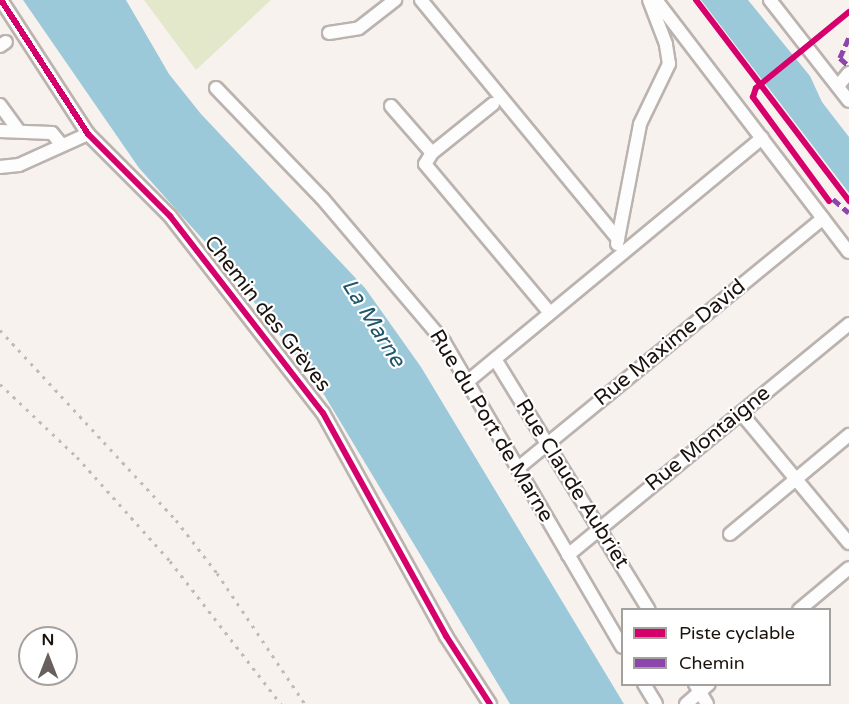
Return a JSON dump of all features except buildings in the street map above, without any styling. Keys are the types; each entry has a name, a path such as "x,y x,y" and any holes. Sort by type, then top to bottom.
{"street":[{"name":"Chemin des Grèves","path":"1,0 88,134 170,216 323,413 446,636 490,704"},
{"path":"329,33 359,28 394,0"},
{"path":"421,0 618,239"},
{"path":"614,260 640,124 669,64 666,44 649,0"},
{"path":"656,0 849,252"},
{"path":"770,0 849,101"},
{"path":"838,86 849,73"},
{"name":"Rue du Port de Marne","path":"216,88 368,252 444,342 621,645"},
{"path":"493,104 432,153 425,164 550,313"},
{"path":"0,105 18,130"},
{"path":"392,106 432,153"},
{"path":"0,131 52,133 60,144"},
{"path":"0,167 19,165 60,144 88,134"},
{"path":"467,382 762,138"},
{"name":"Rue Maxime David","path":"518,468 823,218"},
{"name":"Rue Montaigne","path":"568,555 849,324"},
{"name":"Rue Claude Aubriet","path":"495,358 648,608"},
{"path":"741,413 849,543"},
{"path":"730,534 849,435"},
{"path":"800,608 849,568"},
{"path":"646,686 656,704"},
{"path":"686,704 701,687 707,704"}],"green space":[{"path":"144,0 271,0 196,70"}],"water":[{"name":"La Marne","path":"23,0 126,0 169,74 201,114 365,288 421,367 624,704 510,704 317,383 223,262 139,168"},
{"path":"701,0 748,0 810,76 822,102 849,137 849,193"}],"railway":[{"path":"0,330 176,520 217,573 305,704"},
{"path":"0,384 77,457 170,561 281,704"}],"marked path":[{"path":"849,38 840,58 849,66"},
{"path":"833,199 849,213"}],"cycle path":[{"path":"1,0 88,134 170,216 323,413 446,636 490,704"},
{"path":"696,0 849,201"},
{"path":"829,201 753,97 756,88 849,12"}]}
